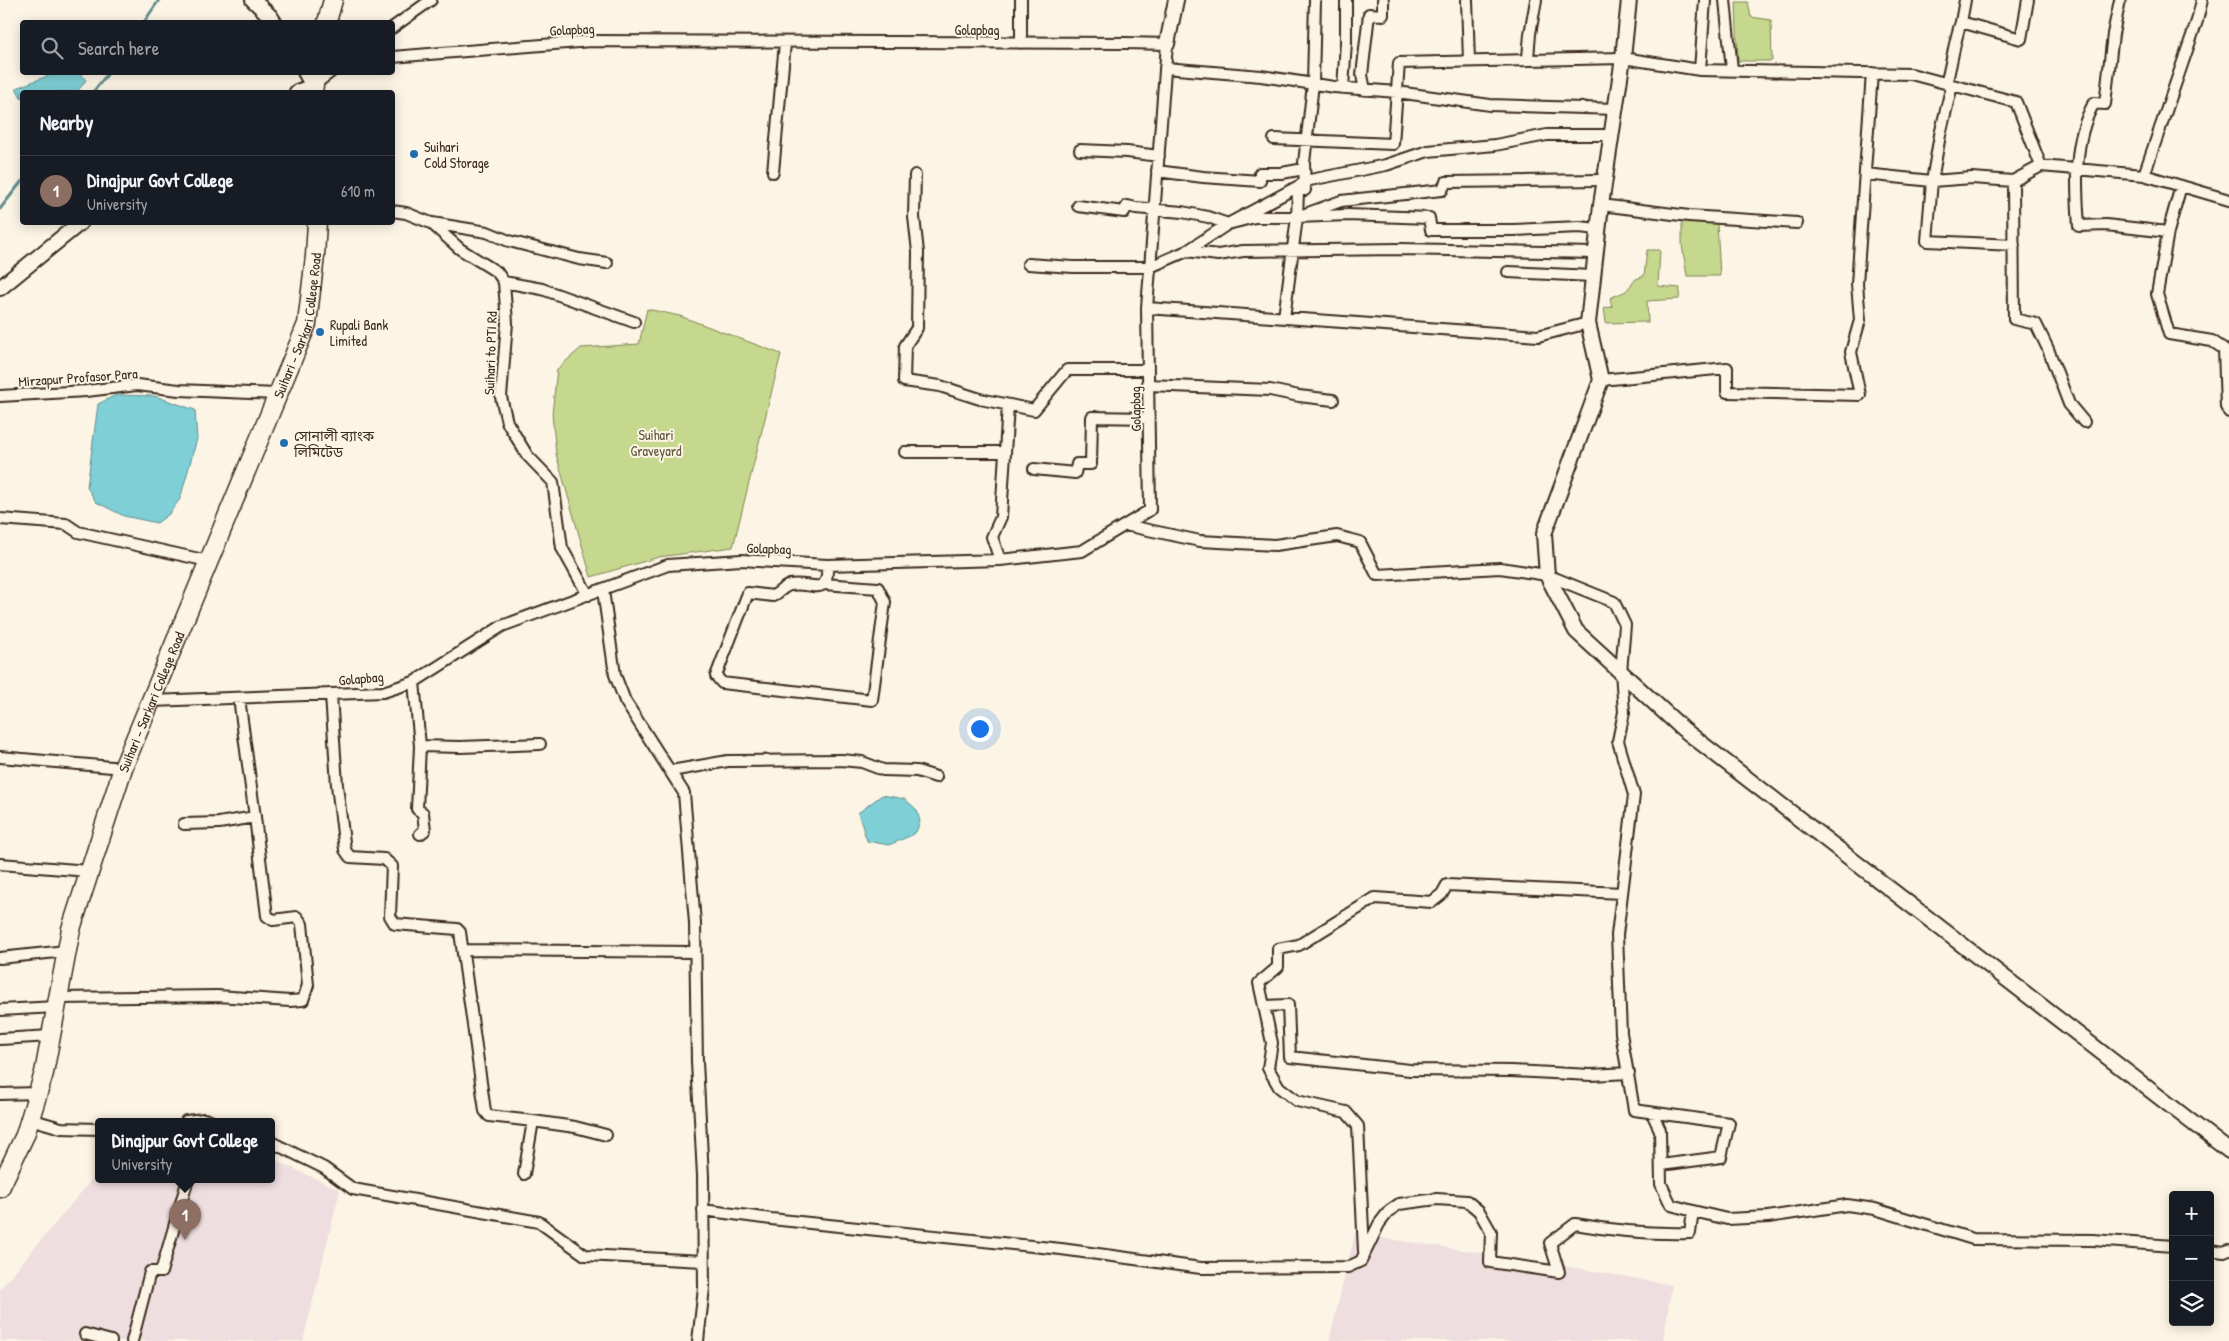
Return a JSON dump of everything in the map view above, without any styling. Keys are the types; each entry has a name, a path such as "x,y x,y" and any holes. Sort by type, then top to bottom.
{"highway":[{"path":"328,20 333,0"},
{"name":"Suihari - Sarkari College Road","path":"0,1188 4,1169 30,1119 38,1093 51,1036 71,929 123,768 307,324 315,256 316,225"}],"street":[{"path":"252,0 273,20"},
{"path":"395,26 431,0"},
{"path":"1021,0 1021,43"},
{"path":"1167,44 1176,0"},
{"path":"1284,318 1294,252 1298,192 1300,189 1305,190 1306,141 1313,84 1315,0"},
{"path":"1343,88 1346,0"},
{"path":"1365,90 1362,75 1368,14 1383,15 1384,0"},
{"path":"1468,0 1469,61"},
{"path":"1528,58 1536,0"},
{"path":"1629,0 1616,109 1600,205 1588,323 1601,380 1544,534 1547,575 1576,631 1683,730 2229,1151"},
{"path":"1700,70 1705,0"},
{"path":"1725,0 1732,70"},
{"path":"1965,0 1961,22 1955,39 1932,181 1927,241 2014,245"},
{"path":"1961,22 2020,39 2028,0"},
{"path":"2120,0 2113,34 2105,104 2094,103 2087,115 2082,130 2077,169 2079,226 2106,225 2168,232"},
{"path":"2144,175 2197,21 2202,0"},
{"name":"Golapbag","path":"152,701 383,692 414,682 502,626 668,565 741,560 827,565 1000,560 1082,551 1150,510 1147,308 1167,44 591,41 395,57"},
{"path":"773,172 785,43"},
{"path":"1274,139 1393,144 1399,63 1528,58 1623,58 1700,70 1910,74 1949,84 2016,102 2041,166"},
{"path":"1165,68 1262,76 1343,88 1397,92 1490,105 1616,109"},
{"path":"1601,380 1727,368 1727,392 1860,395 1851,352 1860,320 1857,284 1872,73"},
{"path":"309,83 325,75"},
{"path":"1028,264 1073,267 1150,267 1187,252 1228,224 1305,183 1386,165 1428,151 1495,145 1547,135 1612,134"},
{"path":"1080,150 1127,152 1158,156"},
{"path":"1865,174 1932,181 1972,178 2012,181 2041,166 2144,175 2229,200"},
{"path":"1157,171 1260,181 1260,173 1282,174 1304,169"},
{"path":"916,175 914,217 918,252 918,328 905,346 904,381 940,386 980,400 1034,410 1067,370 1148,370"},
{"path":"1297,216 1341,201 1442,190 1446,182 1604,180"},
{"path":"2012,181 2014,319 2036,324 2048,349 2069,404 2084,422"},
{"path":"2181,186 2168,232 2157,294 2169,334 2212,341 2224,349 2226,407 2229,412"},
{"path":"1600,205 1689,216 1797,223"},
{"path":"1078,206 1124,212 1127,206 1208,216 1228,224 1254,217 1348,215 1430,218 1431,230 1514,230 1580,227 1598,229"},
{"path":"395,212 406,213 431,223 487,232 509,241 579,259 607,263"},
{"path":"431,223 460,249 497,272 504,282 550,292 634,322"},
{"path":"0,288 77,225"},
{"path":"1187,252 1218,255 1243,251 1294,252 1400,249 1596,253"},
{"path":"1508,272 1593,276"},
{"name":"Suihari to PTI Rd","path":"504,282 507,323 501,396 507,422 528,455 553,482 562,548 588,595"},
{"path":"1147,308 1538,336 1588,323"},
{"name":"Mirzapur Profasor Para","path":"0,396 86,391 137,385 179,390 277,394"},
{"path":"1148,385 1270,390 1333,400"},
{"path":"1000,560 992,537 1001,517 1008,405"},
{"path":"1034,469 1075,473 1077,464 1091,464 1092,417 1148,418"},
{"path":"905,452 1005,452"},
{"path":"0,519 66,524 78,532 208,561"},
{"path":"1126,525 1200,541 1274,545 1337,536 1360,542 1377,575 1500,568 1547,575 1614,602 1625,625 1621,672 1624,712 1618,741 1634,795 1617,935 1621,1033 1634,1110 1729,1122 1721,1157 1661,1165"},
{"path":"824,584 878,588 885,602 872,700 722,683 718,680 716,676 748,593 773,596 787,586 818,586 824,584 828,579 827,565"},
{"path":"603,590 615,675 625,702 684,793 695,923 694,952 703,1210 704,1288 698,1341"},
{"path":"414,682 420,746 417,809 423,813 425,830 420,834"},
{"path":"331,695 337,785 344,850 350,857 384,859 392,866 390,916 394,924 457,930 462,936 485,1111 489,1116 574,1127 606,1135"},
{"path":"0,1010 57,1003 150,996 303,1000 308,985 302,924 297,917 273,920 267,916 239,698"},
{"path":"420,746 460,747 540,744"},
{"path":"0,757 123,768"},
{"path":"671,771 728,761 841,760 862,762 883,770 917,771 936,777"},
{"path":"184,824 219,823 255,817"},
{"path":"0,864 89,871"},
{"path":"1365,1254 1358,1126 1346,1112 1297,1101 1278,1087 1268,1068 1272,1043 1259,983 1278,967 1278,949 1299,946 1375,898 1432,902 1442,894 1447,885 1622,893"},
{"path":"463,950 694,952"},
{"path":"0,958 66,952"},
{"path":"1264,1006 1288,1005 1290,1057 1410,1070 1511,1071 1591,1075 1629,1073"},
{"path":"0,1038 51,1036"},
{"path":"0,1094 38,1093"},
{"path":"1652,1112 1660,1130 1661,1184 1671,1204 1693,1211 1727,1219 1768,1217 1847,1204 1875,1209 1973,1239 2093,1240 2169,1246"},
{"path":"30,1119 61,1128 95,1128"},
{"path":"524,1174 533,1121"},
{"path":"275,1144 324,1168 353,1189 539,1222 585,1255 703,1261"},
{"path":"132,1341 150,1272 161,1272 187,1183"},
{"path":"703,1210 1061,1250 1200,1268 1348,1267 1361,1261 1379,1224 1389,1211 1399,1204 1437,1199 1467,1201 1479,1211 1491,1232 1490,1262 1559,1272 1550,1243 1575,1224 1617,1232 1690,1233 1693,1211"},
{"path":"2214,1251 2224,1252 2229,1250"},
{"path":"85,1334 111,1341"}],"shaded area":[{"path":"275,1160 340,1190 303,1341 1,1341 0,1289 95,1176 95,1183 275,1183"},
{"path":"1355,1234 1543,1262 1672,1285 1663,1341 1329,1341"}],"green space":[{"path":"1736,2 1748,2 1751,17 1771,20 1772,61 1738,61"},
{"path":"1682,218 1717,223 1720,276 1687,276 1682,245"},
{"path":"1647,250 1660,250 1658,286 1680,288 1679,299 1647,301 1648,322 1606,323 1604,308 1612,307 1610,298 1626,291 1636,279 1644,276"},
{"name":"Suihari Graveyard","path":"647,309 680,316 781,354 733,547 659,557 591,577 556,454 552,414 557,369 581,348 639,344"}],"water":[{"path":"50,75 82,75 86,80 78,90 20,90 20,95 16,88"},
{"path":"116,395 155,396 195,410 197,439 180,499 169,514 157,523 124,516 96,502 87,487 98,404"},
{"path":"882,795 905,799 917,810 920,822 916,832 889,845 867,841 858,813"}],"waterway":[{"path":"145,20 159,0"},
{"path":"95,90 107,75"},
{"path":"0,209 20,184"}],"place":[{"name":"Suihari Cold Storage","path":"414,154"},
{"name":"Rupali Bank Limited","path":"320,332"},
{"name":"সোনালী ব্যাংক লিমিটেড","path":"284,443"},
{"name":"Dinajpur Govt College","path":"185,1240"}]}
